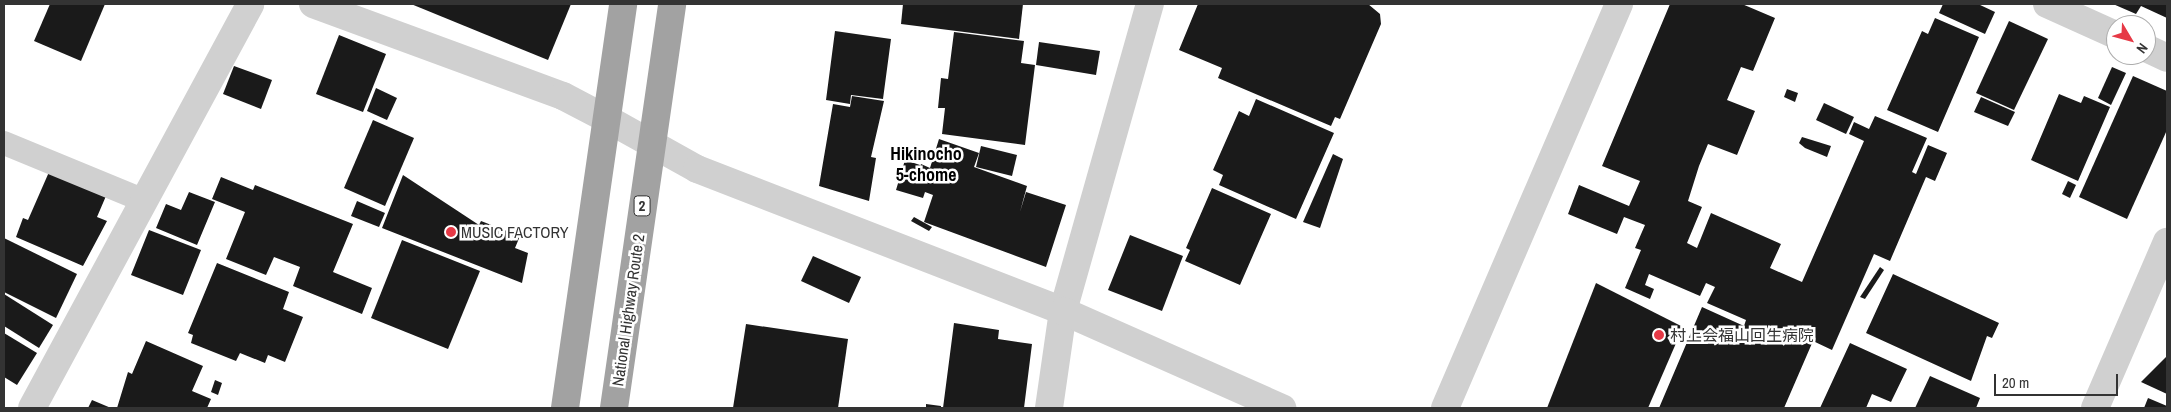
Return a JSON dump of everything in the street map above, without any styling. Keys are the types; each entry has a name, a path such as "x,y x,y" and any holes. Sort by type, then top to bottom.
{"highway":[{"path":"565,408 609,120 623,4"},
{"name":"National Highway Route 2","path":"614,408 650,144 672,4"}],"street":[{"path":"32,408 142,200 250,4"},
{"path":"313,4 563,96 697,169 1063,311 1282,408"},
{"path":"1048,408 1063,311 1150,4"},
{"path":"1445,408 1620,4"},
{"path":"2047,4 2106,31"},
{"path":"2095,408 2167,242"}],"lane":[{"path":"4,143 142,200"}],"building":[{"path":"50,4 105,4 81,61 34,41"},
{"path":"411,4 571,4 548,60"},
{"path":"903,4 1023,4 1019,39 901,24"},
{"path":"1198,4 1368,4 1380,14 1381,24 1340,119 1335,117 1331,126 1218,78 1222,68 1179,50"},
{"path":"1670,4 1742,4 1775,18 1753,71 1741,67 1727,100 1755,111 1737,155 1708,144 1699,166 1688,201 1702,207 1687,243 1697,248 1711,213 1781,244 1770,268 1802,282 1864,141 1849,134 1854,122 1869,129 1875,116 1927,138 1912,172 1916,174 1928,145 1947,153 1935,181 1926,177 1890,261 1874,254 1832,350 1813,341 1784,408 1659,408 1702,307 1744,326 1746,320 1707,303 1715,287 1706,283 1700,296 1649,274 1645,285 1654,289 1650,299 1625,288 1641,250 1635,248 1645,225 1624,217 1617,234 1568,214 1579,185 1629,206 1640,181 1602,166"},
{"path":"1943,4 1978,4 1995,12 1985,34 1939,13"},
{"path":"2113,4 2167,4 2167,18 2141,6 2136,14"},
{"path":"1935,18 1979,37 1938,132 1887,110 1922,31 1928,34"},
{"path":"2009,21 2048,39 2014,110 1976,93"},
{"path":"835,31 891,39 883,99 851,95 850,104 826,100"},
{"path":"954,32 1024,41 1021,63 1035,65 1025,145 942,134 945,108 938,108 941,78 948,79"},
{"path":"339,35 386,54 363,112 316,94"},
{"path":"1039,42 1100,51 1096,75 1036,65"},
{"path":"234,66 272,80 261,109 223,94"},
{"path":"2112,67 2126,73 2111,105 2098,98"},
{"path":"2133,76 2167,91 2167,130 2127,219 2079,197"},
{"path":"376,88 397,98 387,120 367,111"},
{"path":"1787,89 1798,93 1795,102 1784,97"},
{"path":"2059,94 2081,103 2084,96 2110,107 2078,181 2031,160"},
{"path":"852,96 884,101 871,157 876,158 869,201 819,186 833,104 850,107"},
{"path":"1981,97 2015,112 2008,126 1974,112"},
{"path":"1256,99 1334,133 1296,219 1219,185 1223,175 1213,170 1239,111 1249,116"},
{"path":"1824,103 1854,117 1846,134 1816,120"},
{"path":"373,120 414,138 385,206 344,188"},
{"path":"1802,137 1831,146 1827,157 1805,148 1799,143"},
{"path":"939,139 979,153 974,167 1027,186 1020,212 1026,192 1066,205 1046,267 924,222 933,195 925,192 923,198 896,190 905,160 920,165 915,181 921,164 930,168"},
{"path":"981,146 1017,155 1012,176 976,167"},
{"path":"1333,154 1343,159 1320,228 1303,222"},
{"path":"49,172 106,196 97,217 107,221 83,266 16,237 23,218 28,220"},
{"name":"MUSIC FACTORY","path":"403,175 479,225 481,221 520,236 515,248 528,253 522,283 382,228"},
{"path":"221,177 253,190 255,185 353,224 333,272 372,288 362,314 293,286 300,267 274,257 266,275 226,259 245,212 212,199"},
{"path":"2068,181 2076,185 2070,198 2062,194"},
{"path":"1212,188 1271,214 1240,285 1185,261 1190,250 1186,248"},
{"path":"189,192 215,202 197,245 156,228 166,204 181,210"},
{"path":"357,201 385,213 379,227 351,216"},
{"path":"914,217 932,227 929,231 911,221"},
{"path":"149,230 201,250 183,295 131,275"},
{"path":"1130,235 1183,256 1162,311 1108,290"},
{"path":"4,238 77,274 56,318 4,292"},
{"path":"402,240 480,271 448,349 371,318"},
{"path":"813,256 861,277 849,303 801,281"},
{"path":"217,263 289,292 283,309 303,317 285,362 268,355 265,363 240,353 236,361 191,343 193,335 188,333"},
{"path":"1880,267 1884,270 1865,299 1860,297"},
{"path":"1893,274 1999,323 1992,338 1987,336 1971,381 1866,333"},
{"path":"1596,283 1683,327 1648,408 1547,408"},
{"path":"4,294 53,325 39,348 4,326"},
{"path":"954,323 999,330 998,339 1032,344 1024,408 943,408"},
{"path":"746,324 848,339 838,408 733,408"},
{"path":"4,333 37,353 17,385 4,377"},
{"path":"146,341 203,366 192,391 211,399 207,408 117,408 128,372 132,374"},
{"path":"1850,343 1907,369 1891,402 1872,394 1866,408 1820,408"},
{"path":"2167,356 2167,394 2141,382"},
{"path":"1930,376 1980,398 1976,408 1915,408"},
{"path":"215,380 222,383 218,395 211,392"},
{"path":"2148,398 2167,406 2167,408 2144,408"},
{"path":"92,400 111,408 88,408"},
{"path":"926,404 941,406 941,408 926,408"}],"place":[{"name":"MUSIC FACTORY","path":"451,232"},
{"name":"村上会福山回生病院","path":"1659,335"}],"district":[{"name":"Hikinocho 5-chome","path":"926,165"}]}
